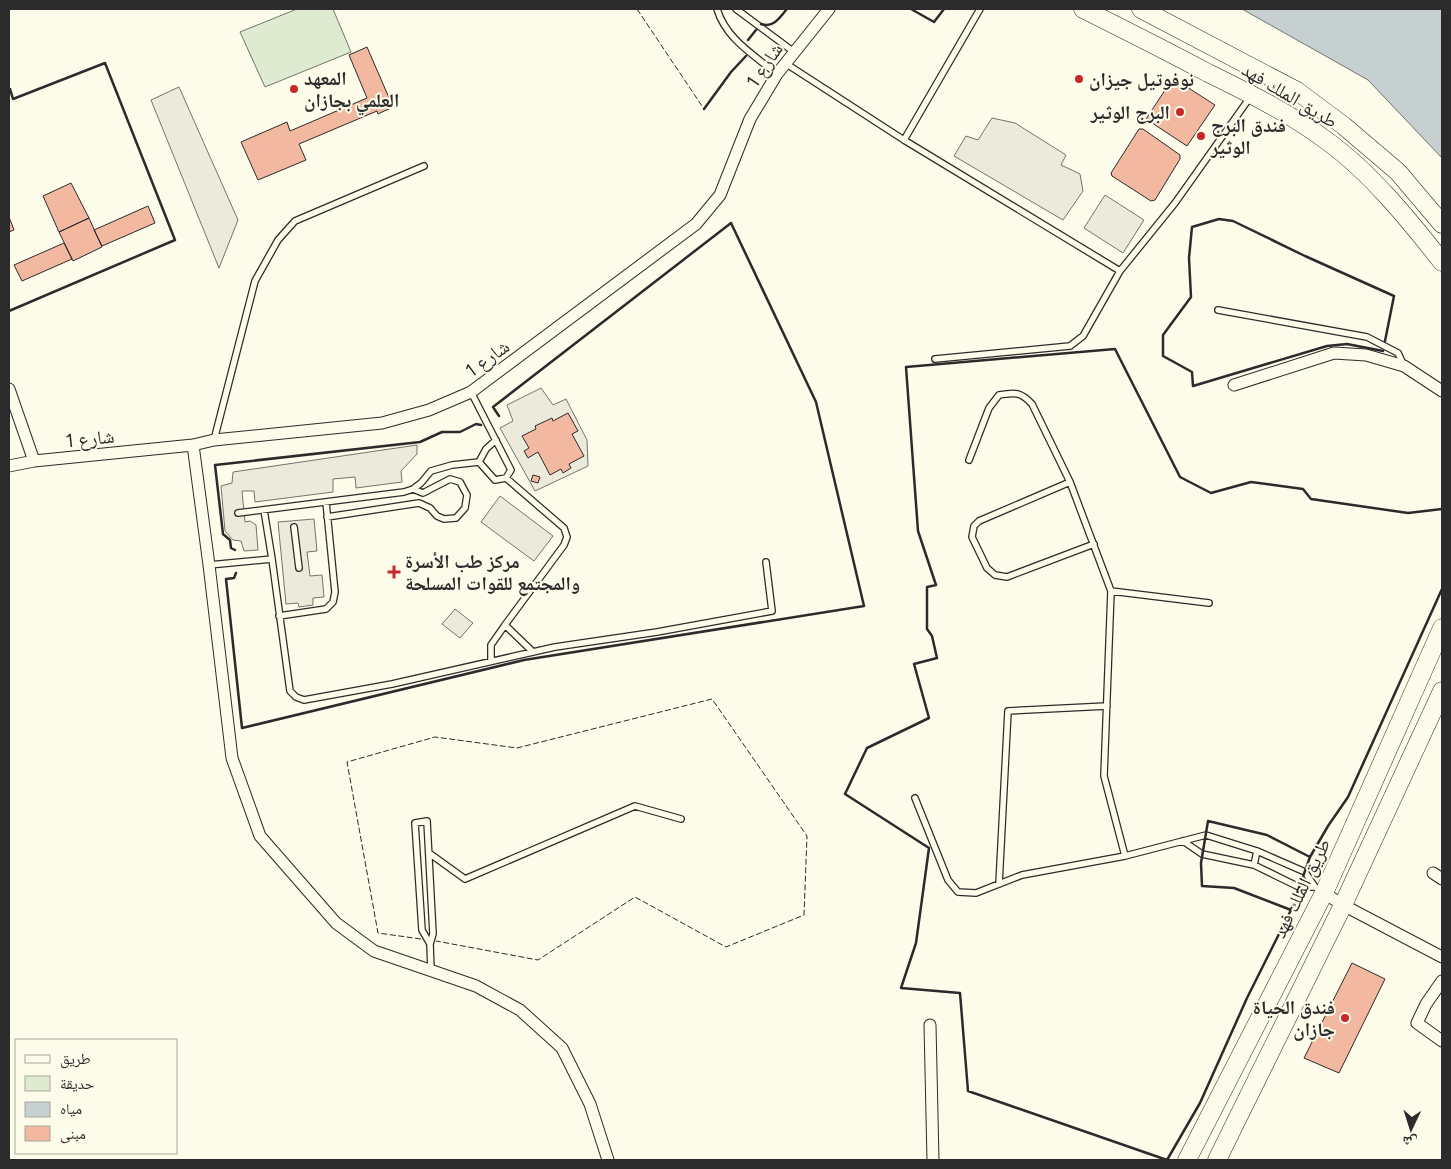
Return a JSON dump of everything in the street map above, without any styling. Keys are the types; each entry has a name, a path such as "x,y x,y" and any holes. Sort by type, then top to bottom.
{"main road":[{"name":"طريق الملك فهد","path":"1083,9 1252,95 1290,116 1328,141 1370,178 1404,215 1442,262"},
{"name":"طريق الملك فهد","path":"1141,9 1297,91 1344,126 1398,172 1430,207 1442,224"},
{"name":"طريق الملك فهد","path":"1187,1160 1320,890 1442,628"},
{"path":"1217,1160 1344,905 1442,691"}],"street":[{"name":"شارع 1","path":"9,466 34,461 193,445 214,440 382,423 428,410 471,392 696,224 720,195 750,119 785,63 829,9"},
{"path":"1234,385 1334,353 1366,355 1404,366 1437,381 1442,391"},
{"path":"9,389 34,461"},
{"path":"193,445 210,565 232,758 260,836 336,922 374,951 476,986 520,1010 562,1048 590,1104 608,1160"},
{"path":"1320,890 1344,905 1442,957"},
{"path":"1442,982 1426,1004 1417,1023 1442,1041"},
{"path":"930,1025 933,1160"}],"lane":[{"path":"717,9 721,22 733,38 778,74"},
{"path":"736,9 794,52"},
{"path":"904,140 980,9"},
{"path":"785,63 904,140 1120,271"},
{"path":"935,360 1070,346 1083,336 1120,271 1175,203 1252,95"},
{"path":"214,440 256,281 278,240 295,221 424,166"},
{"path":"1218,310 1367,337 1398,353 1404,366"},
{"path":"471,392 511,470 506,478 495,480 478,462"},
{"path":"969,460 989,408 999,395 1011,393 1024,395 1032,404 1070,482 1111,590 1104,776 1125,856"},
{"path":"478,462 486,449 496,440"},
{"path":"238,513 404,492 413,489 431,472 452,465 478,462"},
{"path":"491,660 491,645 564,545 567,537 564,528 506,478"},
{"path":"327,517 419,503 430,508 437,516 444,519 456,518 465,508 467,495 460,482 450,479 422,493 413,489"},
{"path":"1070,482 980,521 974,526 972,537 987,568 995,575 1007,577 1094,544"},
{"path":"279,616 326,609 333,602 335,592 326,502"},
{"path":"264,510 290,691 296,697 304,700 392,684 532,652 772,611 766,562"},
{"path":"294,527 299,568"},
{"path":"210,565 272,559"},
{"path":"1111,590 1209,603"},
{"path":"505,625 532,652"},
{"path":"999,884 1008,711 1107,706"},
{"path":"915,798 948,880 958,892 976,894 1022,875 1125,856 1206,835 1257,851 1305,872 1320,890"},
{"path":"429,853 465,879 635,806 681,819"},
{"path":"430,944 422,930 415,823 427,822 433,934 430,944 431,970"},
{"path":"1183,841 1202,854 1254,865 1299,887 1320,890"},
{"path":"1254,865 1257,851"}],"green space":[{"path":"297,9 333,9 351,52 265,87 240,32"}],"shaded area":[{"path":"179,87 238,220 219,268 151,100"},
{"path":"992,118 1015,123 1066,155 1061,165 1080,174 1083,191 1063,220 954,156 966,136 978,140"},
{"path":"1105,195 1144,220 1123,253 1084,228"},
{"path":"541,388 553,405 566,399 587,440 588,466 535,491 500,428 513,421 507,405"},
{"path":"417,445 417,454 401,471 402,482 356,488 355,477 333,479 333,492 255,502 254,491 242,491 245,522 250,521 256,525 258,550 244,551 241,541 233,540 225,531 221,486 232,483 233,472"},
{"path":"500,496 553,536 534,561 481,522"},
{"path":"314,519 317,551 307,552 310,576 322,575 324,597 313,598 313,605 299,607 298,603 286,604 278,522"},
{"path":"455,609 473,623 460,638 442,624"}],"water":[{"path":"1242,9 1442,9 1442,158 1368,80"}],"building":[{"name":"المعهد العلمي بجازان","path":"367,47 393,107 378,114 377,111 299,144 306,160 258,180 241,142 287,122 290,131 367,98 349,55"},
{"name":"البرج الوثير","path":"1173,78 1215,105 1187,146 1146,119"},
{"path":"1139,129 1143,129 1180,155 1180,159 1155,200 1151,201 1112,176 1111,173"},
{"path":"71,183 89,218 59,232 43,196"},
{"path":"148,206 155,223 102,246 94,230"},
{"path":"9,217 14,230 9,232"},
{"path":"89,218 102,247 73,261 59,232"},
{"path":"64,243 72,259 22,281 14,265"},
{"path":"568,413 578,431 572,434 584,456 569,464 571,468 563,473 561,469 550,475 538,452 528,458 524,451 529,448 522,436 536,429 535,426 552,418 553,421"},
{"path":"533,475 540,477 538,483 531,481"},
{"name":"فندق الحياة جازان","path":"1352,963 1385,979 1339,1073 1304,1058"}],"fence":[{"path":"637,9 704,109"},
{"path":"421,939 378,933 347,762 435,737 517,748 712,699 807,836 804,915 726,947 635,897 538,960 436,941"}],"wall":[{"path":"761,24 769,25 773,23 787,9"},
{"path":"911,9 934,22 944,9"},
{"path":"748,40 756,30"},
{"path":"704,109 731,72 746,56"},
{"path":"9,90 13,99 105,63 175,240 9,311"},
{"path":"1383,351 1347,344 1327,346 1193,386 1192,372 1163,356 1163,335 1191,297 1189,258 1192,227 1219,219 1233,221 1394,296 1385,341"},
{"path":"236,573 234,578 226,579 242,728 524,660 864,606 816,402 731,223 493,407 499,416"},
{"path":"1291,910 1247,998 1200,1103 1167,1160 968,1091 960,993 901,988 916,943 929,848 845,794 867,748 929,718 914,664 937,658 932,636 927,629 927,587 936,585 918,531 906,367 1115,349 1180,477 1211,493 1251,482 1303,489 1311,499 1408,513 1442,509"},
{"path":"235,550 231,548 230,540 223,534 215,465 420,442 442,432 460,432 476,424 481,425"},
{"path":"1310,857 1267,835 1208,821 1201,863 1202,886 1234,888 1291,910 1310,857 1348,797 1442,589"}],"place":[{"name":"نوفوتيل جيزان","path":"1079,79"},
{"name":"المعهد العلمي بجازان","path":"294,89"},
{"name":"البرج الوثير","path":"1180,112"},
{"name":"فندق البرج الوثير","path":"1201,136"},
{"name":"مركز طب الأسرة والمجتمع للقوات المسلحة","path":"394,572"},
{"name":"فندق الحياة جازان","path":"1345,1018"}]}
